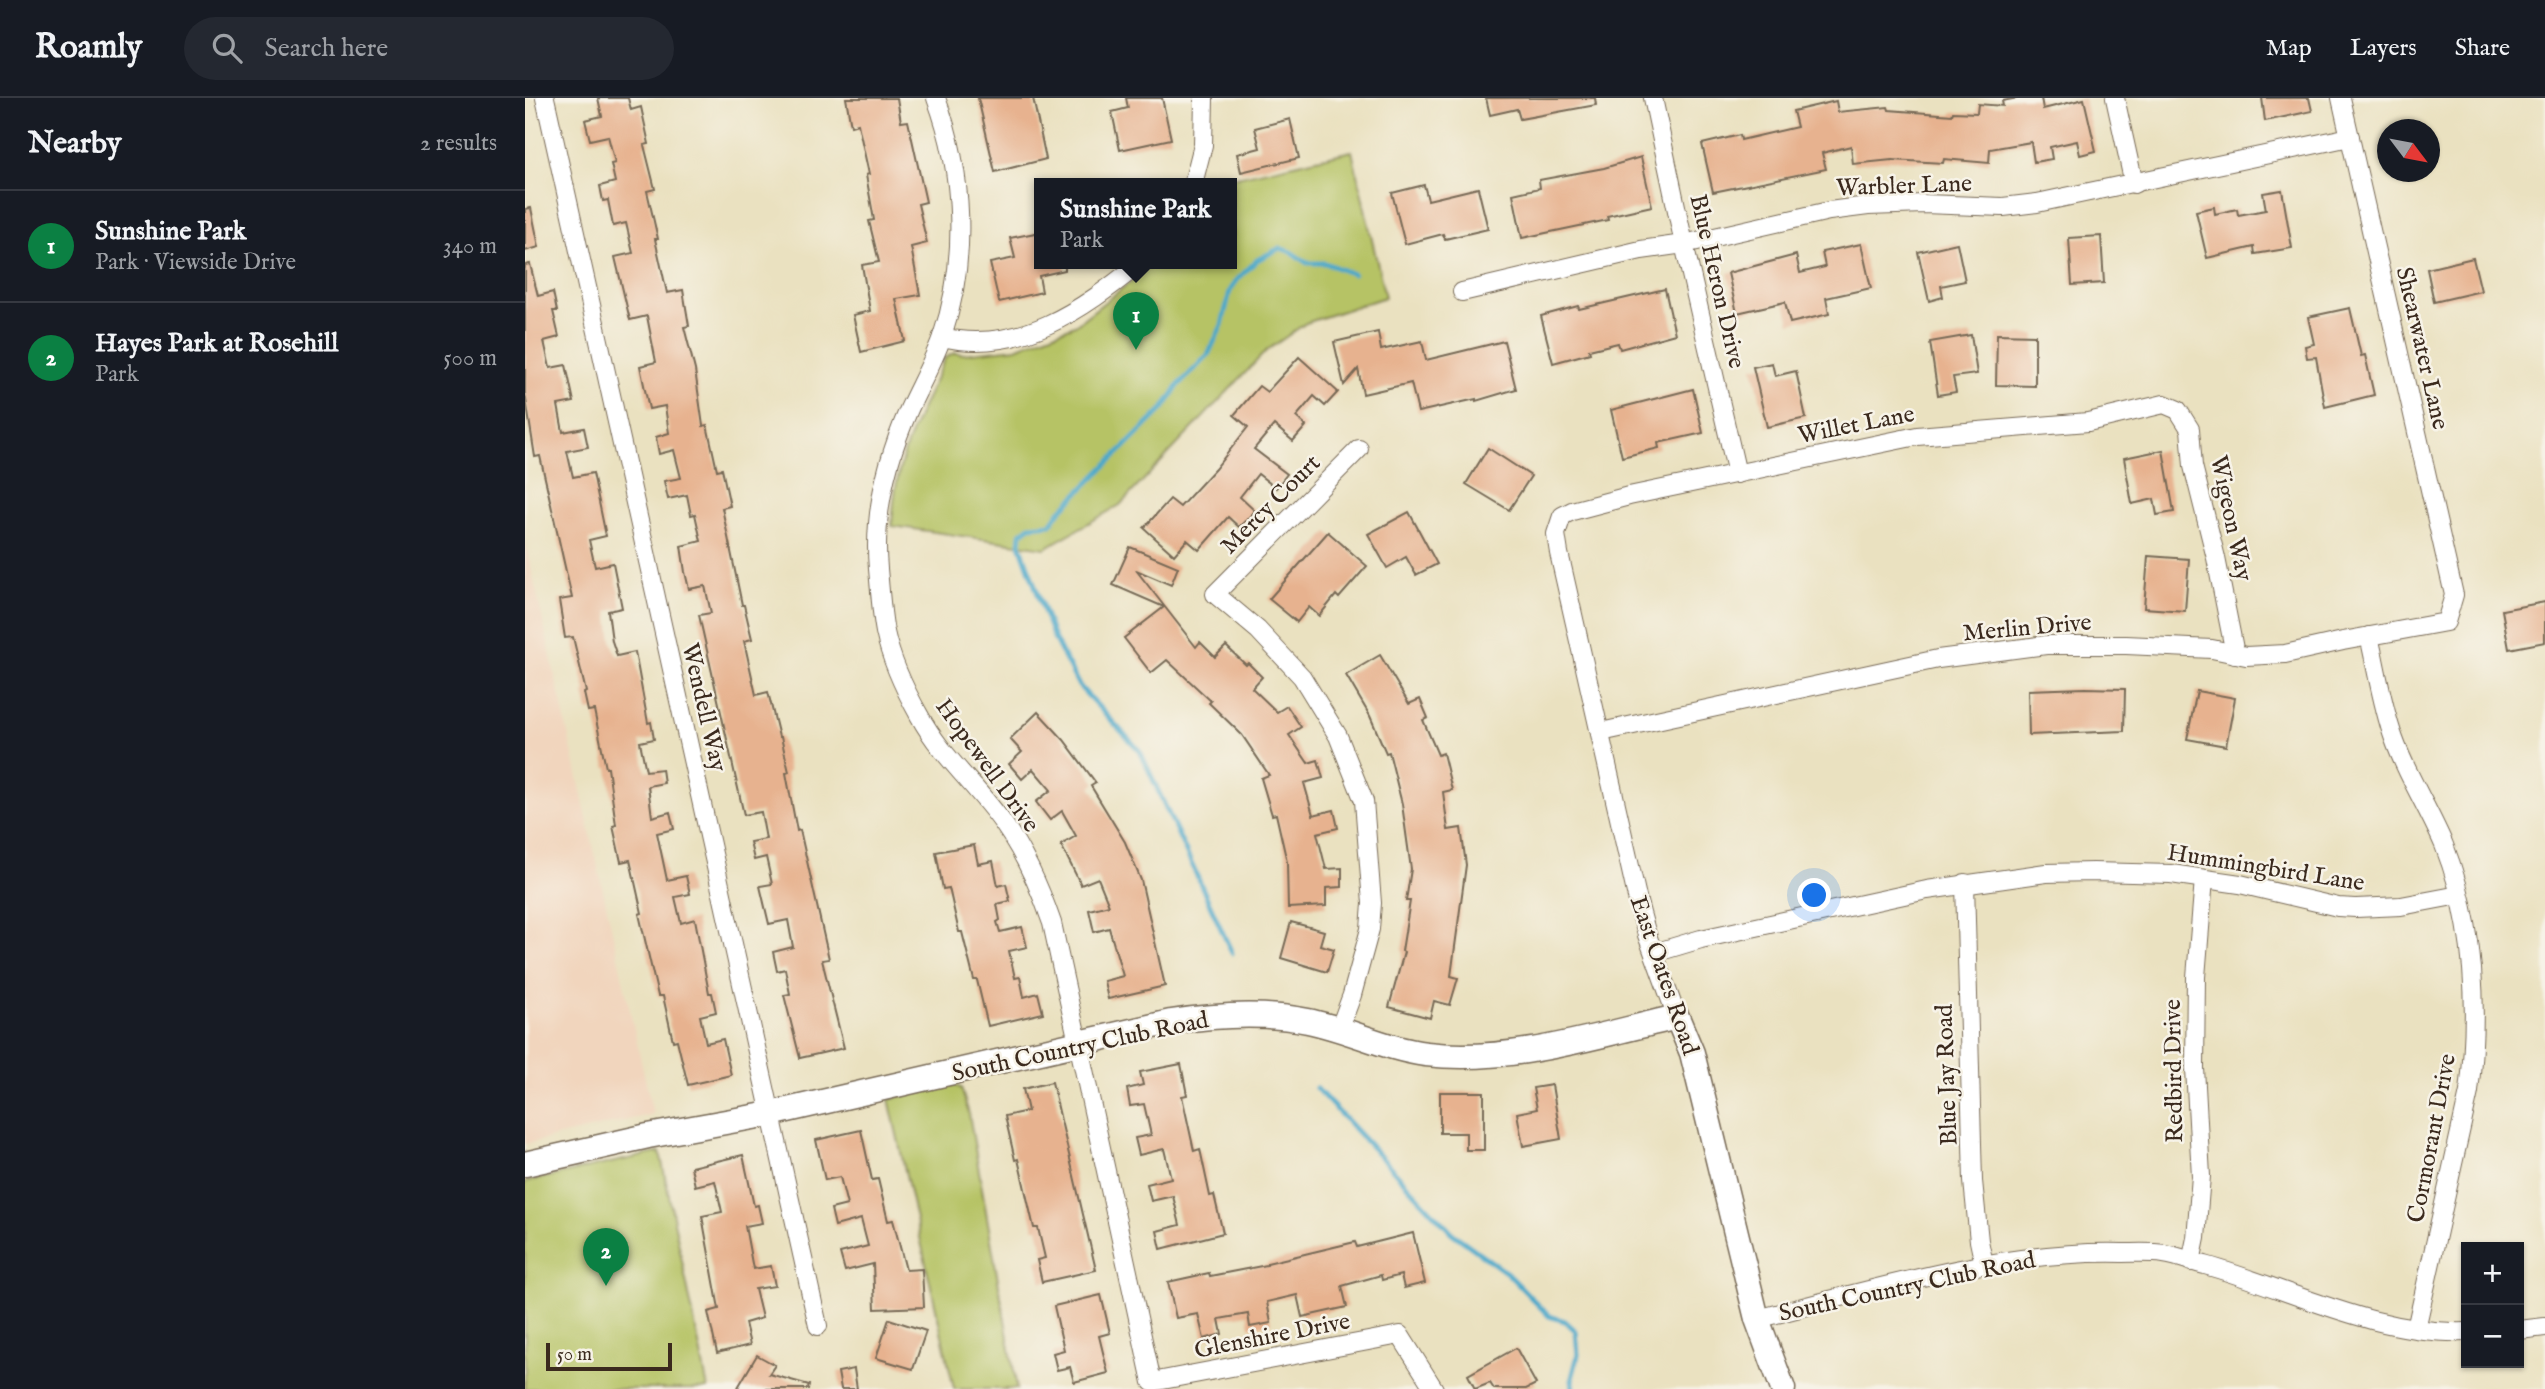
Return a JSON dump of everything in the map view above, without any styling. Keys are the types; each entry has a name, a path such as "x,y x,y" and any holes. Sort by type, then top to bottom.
{"street":[{"name":"Wendell Way","path":"545,98 818,1326"},
{"name":"Hopewell Drive","path":"936,98 954,162 960,226 955,282 942,337 898,435 883,484 877,564 885,633 895,663 920,717 947,758 1002,822 1040,888 1052,923 1152,1382"},
{"path":"1195,178 1203,145 1204,98"},
{"name":"Blue Heron Drive","path":"1653,98 1683,244 1737,474"},
{"path":"2115,98 2134,184"},
{"name":"Shearwater Lane","path":"2341,98 2454,595 2450,608"},
{"name":"Warbler Lane","path":"1462,292 1641,250 1683,244 1829,211 1924,204 2003,207 2036,203 2350,137"},
{"path":"942,337 961,342 1000,341 1039,330 1079,309 1132,269"},
{"name":"Willet Lane","path":"1562,516 1598,504 1917,436 2088,422 2164,404"},
{"name":"Wigeon Way","path":"2164,404 2178,410 2190,429 2193,466 2216,558 2235,654"},
{"name":"Mercy Court","path":"1339,1030 1352,995 1370,929 1371,903 1364,802 1338,736 1302,677 1258,631 1215,594 1359,449"},
{"name":"East Oates Road","path":"1562,516 1556,534 1559,553 1639,906 1692,1053 1757,1319 1783,1389"},
{"name":"Merlin Drive","path":"1601,732 1938,659 2046,645 2211,649 2246,656 2285,654 2446,622 2450,608"},
{"name":"Cormorant Drive","path":"2369,636 2394,741 2443,844 2459,895 2468,934 2473,976 2474,1052 2469,1092 2416,1329"},
{"name":"Hummingbird Lane","path":"1654,953 1701,939 1965,883 2046,873 2171,874 2241,884 2339,907 2356,908 2401,906 2459,895"},
{"name":"Redbird Drive","path":"2191,1262 2201,1176 2195,1068 2196,977 2204,878"},
{"name":"Blue Jay Road","path":"1965,883 1973,1181 1984,1265"},
{"name":"South Country Club Road","path":"525,1164 648,1136 770,1114 1202,1017 1272,1017 1308,1021 1424,1054 1475,1057 1509,1055 1678,1017"},
{"name":"South Country Club Road","path":"1757,1319 1984,1265 2064,1253 2108,1252 2164,1254 2235,1274 2360,1317 2416,1329 2461,1332"},
{"path":"2524,1329 2545,1327"},
{"name":"Glenshire Drive","path":"1152,1382 1400,1335 1434,1389"}],"shaded area":[{"path":"525,541 653,1114 525,1144"}],"green space":[{"path":"1352,151 1385,297 1306,323 1266,351 1120,505 1045,548 892,526 896,487 905,450 945,358 954,353 1016,348 1075,325 1148,269 1237,269 1237,178 1233,178"},
{"path":"953,1085 961,1088 969,1114 1017,1389 954,1389 889,1099"},
{"path":"660,1152 708,1389 525,1389 525,1182"}],"building":[{"path":"598,98 628,98 631,110 641,107 649,144 644,145 655,189 647,191 658,239 655,239 667,293 683,290 689,326 684,327 695,370 703,426 707,425 717,470 722,469 730,506 722,508 742,605 752,639 744,641 756,695 768,692 781,737 797,831 800,830 829,959 822,960 844,1048 800,1058 784,995 790,994 785,969 777,971 773,952 793,947 788,920 769,924 760,886 772,884 766,857 754,860 750,842 766,839 761,812 744,815 699,615 711,613 705,586 689,589 685,572 681,546 701,541 695,514 691,515 687,495 668,499 664,481 681,478 674,450 659,454 656,437 669,433 665,406 649,409 640,366 656,362 647,316 630,320 615,257 633,253 626,223 613,226 608,200 603,201 600,186 615,182 611,164 615,163 608,136 590,140 585,120 602,116"},
{"path":"846,98 897,98 901,122 908,121 926,202 918,204 927,243 911,247 920,295 896,299 905,341 861,352 853,315 870,311 862,265 879,262 869,221 874,220 866,175 869,174 858,124 851,126"},
{"path":"978,98 1033,98 1046,159 995,172"},
{"path":"1126,98 1162,98 1171,139 1120,150 1112,112 1128,108"},
{"path":"1486,98 1595,98 1596,105 1520,119 1517,109 1490,115"},
{"path":"2041,98 2043,109 2084,99 2096,151 2080,155 2077,141 2050,147 2052,159 2034,162 2031,142 1990,149 1989,163 1944,159 1943,163 1892,160 1853,164 1851,146 1822,153 1826,169 1713,192 1702,144 1740,135 1741,140 1797,127 1793,111 1836,101 1838,112 1888,107 1889,110 1952,115 1953,112 1977,113 1978,104 2003,106 2002,101"},
{"path":"2262,98 2309,98 2312,111 2265,121"},
{"path":"1290,119 1299,158 1241,172 1237,154 1260,148 1255,128"},
{"path":"1641,157 1652,206 1607,216 1608,220 1522,238 1513,194 1540,188 1539,180 1604,168"},
{"path":"1424,185 1428,200 1478,188 1488,229 1445,239 1443,234 1405,244 1392,193"},
{"path":"2282,190 2292,248 2255,254 2254,247 2207,258 2196,211 2214,207 2215,214 2237,209 2238,215 2266,210 2263,193"},
{"path":"531,208 539,247 525,251 525,209"},
{"path":"1034,233 1034,269 1065,270 1039,276 1042,292 999,302 990,263 1015,258 1010,238"},
{"path":"2101,236 2104,283 2072,285 2069,238"},
{"path":"1957,243 1965,281 1941,286 1943,297 1929,301 1918,252"},
{"path":"1861,244 1871,288 1826,298 1829,314 1790,323 1785,302 1737,313 1728,273 1796,255 1800,273 1825,267 1822,252"},
{"path":"2473,258 2481,291 2434,302 2427,269"},
{"path":"530,264 538,296 553,292 557,311 553,311 559,337 544,341 550,368 566,365 574,402 558,405 563,432 584,428 588,447 567,451 573,477 593,473 606,536 589,540 595,567 613,563 622,608 608,611 612,641 617,656 635,652 648,723 651,722 654,739 640,742 646,771 662,769 664,783 648,786 652,817 670,812 674,829 657,833 667,880 686,876 690,894 675,897 681,923 695,919 709,993 712,993 716,1012 700,1016 706,1043 723,1039 731,1075 688,1085 677,1040 673,1041 663,996 658,996 630,860 621,862 613,826 616,825 608,768 594,710 588,711 573,637 565,638 559,600 572,598 540,456 535,457 525,393 525,265"},
{"path":"1665,289 1675,334 1620,349 1618,343 1553,363 1541,316"},
{"path":"2350,308 2361,356 2365,355 2374,395 2325,407 2316,357 2307,358 2305,346 2314,344 2308,317"},
{"path":"1378,332 1381,350 1422,341 1426,360 1504,341 1516,389 1476,401 1418,412 1411,383 1363,394 1358,369 1344,385 1334,342"},
{"path":"1997,334 2035,335 2035,386 1996,385"},
{"path":"1971,335 1977,374 1953,377 1956,392 1938,395 1930,342"},
{"path":"1299,357 1338,392 1325,406 1314,396 1296,417 1306,426 1293,441 1274,425 1254,449 1287,474 1276,488 1258,474 1240,497 1255,511 1239,527 1228,517 1199,550 1187,540 1174,555 1144,528 1170,499 1180,507 1215,469 1248,427 1234,415 1259,386 1267,392"},
{"path":"1772,363 1775,376 1796,371 1806,418 1767,427 1753,367"},
{"path":"1693,389 1703,433 1658,443 1659,448 1622,457 1611,410"},
{"path":"1488,448 1531,476 1509,510 1466,484"},
{"path":"2163,450 2174,512 2157,515 2154,499 2132,504 2124,458"},
{"path":"1409,512 1437,564 1416,575 1406,557 1387,568 1368,534"},
{"path":"1328,532 1367,566 1339,598 1336,595 1319,616 1309,607 1297,622 1269,599"},
{"path":"1130,547 1178,567 1171,585 1136,570 1196,647 1200,642 1215,657 1226,646 1262,677 1252,688 1277,712 1287,706 1301,727 1289,735 1308,763 1318,760 1323,778 1304,783 1313,815 1334,810 1338,828 1317,833 1326,869 1342,868 1342,887 1326,888 1326,906 1288,908 1287,862 1276,814 1272,815 1261,778 1269,775 1242,735 1209,703 1211,701 1167,660 1151,673 1124,638 1164,607 1113,585"},
{"path":"2148,556 2189,559 2185,611 2144,608"},
{"path":"2545,602 2545,642 2509,649 2502,610"},
{"path":"1380,655 1409,704 1420,699 1428,718 1423,720 1438,755 1443,753 1452,790 1443,792 1448,830 1461,828 1466,865 1451,976 1458,978 1450,1005 1434,1001 1430,1018 1389,1007 1404,952 1402,951 1410,901 1406,901 1411,869 1402,804 1389,752 1386,753 1370,716 1346,675"},
{"path":"2125,689 2124,731 2029,735 2028,690"},
{"path":"2197,691 2235,698 2226,746 2187,739"},
{"path":"1038,712 1064,740 1096,783 1091,786 1125,842 1141,880 1165,986 1108,999 1104,981 1123,976 1109,928 1094,932 1089,910 1109,905 1098,878 1081,885 1061,845 1076,836 1062,811 1050,820 1036,802 1051,790 1033,769 1022,779 1009,764 1022,752 1010,739"},
{"path":"974,845 978,864 993,861 998,886 1006,884 1010,901 997,904 1000,920 997,922 1000,932 1022,927 1027,947 1009,951 1015,978 1020,977 1024,997 1038,993 1043,1013 988,1026 977,980 974,980 962,932 959,932 949,888 943,889 936,852"},
{"path":"1291,922 1324,931 1320,945 1334,949 1327,972 1281,958"},
{"path":"1181,1064 1187,1095 1182,1096 1194,1151 1200,1149 1210,1196 1214,1195 1223,1233 1161,1249 1157,1231 1180,1225 1173,1196 1151,1201 1147,1184 1171,1178 1164,1149 1139,1155 1135,1138 1151,1135 1144,1104 1130,1106 1127,1089 1143,1085 1140,1072"},
{"path":"1052,1082 1096,1270 1042,1282 1037,1260 1045,1258 1038,1228 1034,1228 1005,1116 1028,1111 1023,1089"},
{"path":"1552,1085 1561,1139 1523,1146 1517,1113 1537,1109 1533,1088"},
{"path":"1440,1092 1484,1092 1484,1150 1466,1150 1466,1133 1440,1133"},
{"path":"861,1130 872,1180 878,1179 888,1221 893,1220 906,1270 922,1269 924,1307 875,1309 873,1264 845,1271 840,1253 868,1246 861,1219 835,1226 831,1209 847,1205 840,1177 825,1180 816,1140"},
{"path":"743,1155 754,1206 758,1205 762,1223 745,1226 753,1269 771,1266 775,1286 755,1289 762,1318 745,1323 750,1345 717,1353 708,1312 719,1309 702,1216 722,1212 715,1181 695,1186 691,1167"},
{"path":"1413,1233 1425,1283 1404,1288 1401,1275 1382,1280 1381,1275 1342,1286 1347,1307 1302,1317 1297,1295 1267,1302 1271,1323 1250,1327 1248,1314 1219,1319 1222,1334 1204,1339 1198,1314 1176,1318 1168,1282 1267,1265 1355,1242 1357,1247"},
{"path":"1101,1295 1110,1333 1099,1336 1108,1373 1074,1382 1070,1367 1057,1370 1053,1353 1064,1350 1054,1306"},
{"path":"889,1319 926,1331 913,1369 876,1358"},
{"path":"1516,1348 1536,1384 1526,1389 1494,1389 1490,1383 1475,1389 1468,1375"},
{"path":"757,1355 775,1365 769,1374 809,1385 808,1389 737,1389"},
{"path":"854,1369 857,1389 841,1389 838,1372"}],"waterway":[{"path":"1232,953 1140,751 1079,686 1053,636 1020,544 1021,533 1030,526 1051,524 1060,511 1163,409 1178,386 1208,355 1222,325 1230,291 1257,260 1280,248 1307,263 1325,263 1353,274"},
{"path":"1316,1088 1452,1233 1507,1273 1549,1316 1565,1321 1576,1331 1578,1355 1572,1378 1573,1389"}],"place":[{"name":"Sunshine Park","path":"1136,350"},
{"name":"Hayes Park at Rosehill","path":"606,1286"}]}
